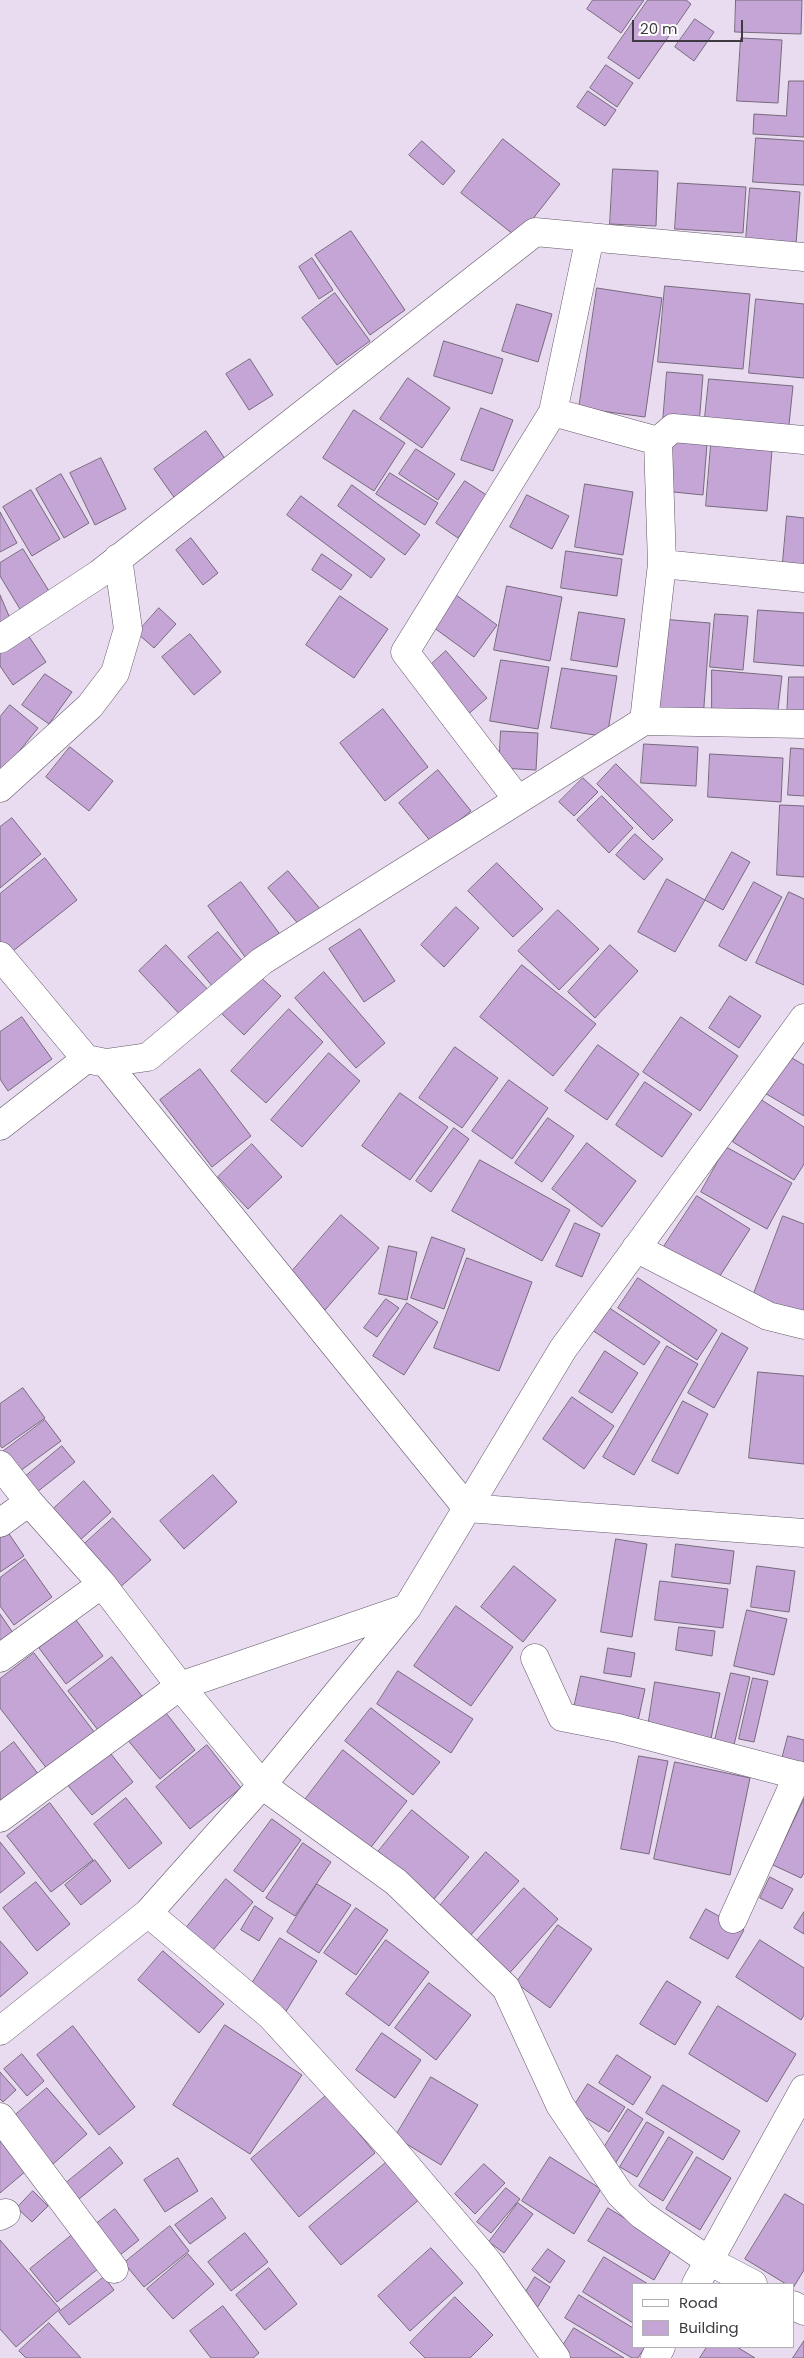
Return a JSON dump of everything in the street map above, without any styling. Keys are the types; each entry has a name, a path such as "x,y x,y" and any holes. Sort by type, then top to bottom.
{"street":[{"path":"0,640 99,574 535,232 804,257"},
{"path":"518,800 405,652 552,412 590,237"},
{"path":"552,412 658,441"},
{"path":"658,441 673,428 804,440"},
{"path":"644,721 662,564 658,441"},
{"path":"0,788 90,706 115,673 128,629 118,558"},
{"path":"662,564 804,578"},
{"path":"0,1126 96,1061 148,1058 262,961 644,721 804,724"},
{"path":"1,958 96,1061 467,1508 804,1533"},
{"path":"0,2031 148,1913 262,1785 407,1608 563,1349 804,1018"},
{"path":"636,1248 768,1316 804,1325"},
{"path":"0,1465 29,1502 102,1584 180,1686 262,1785 396,1882 506,1988 560,2105 607,2177 642,2215 703,2273 748,2283"},
{"path":"0,1523 29,1502"},
{"path":"0,1658 102,1584"},
{"path":"0,1818 180,1686 407,1608"},
{"path":"535,1658 562,1717 618,1728 801,1776 732,1919"},
{"path":"148,1913 278,2023 389,2146 488,2262 556,2358"},
{"path":"703,2273 804,2089"},
{"path":"0,2117 114,2268"}],"building":[{"path":"593,0 644,0 621,33 587,9"},
{"path":"648,0 686,0 691,4 639,79 608,58"},
{"path":"736,0 802,0 801,34 735,32"},
{"path":"695,19 714,32 694,61 675,47"},
{"path":"741,38 782,40 778,103 737,101"},
{"path":"606,65 633,83 617,107 590,88"},
{"path":"789,81 804,81 804,137 753,134 754,114 786,116"},
{"path":"588,91 616,110 605,126 577,107"},
{"path":"756,138 804,141 804,185 753,182"},
{"path":"503,139 560,184 518,238 461,193"},
{"path":"422,141 455,171 443,185 409,155"},
{"path":"613,169 658,171 656,226 610,224"},
{"path":"678,183 746,187 743,233 675,229"},
{"path":"750,188 800,192 796,244 746,240"},
{"path":"351,231 405,310 370,335 315,255"},
{"path":"312,258 333,290 319,299 299,267"},
{"path":"665,286 750,294 743,369 658,362"},
{"path":"597,288 662,298 645,417 579,408"},
{"path":"335,293 370,341 337,365 302,318"},
{"path":"756,299 804,304 804,378 749,373"},
{"path":"517,304 552,314 538,362 502,351"},
{"path":"444,341 503,359 492,394 434,376"},
{"path":"250,359 273,395 249,410 226,374"},
{"path":"667,372 703,375 699,425 663,422"},
{"path":"408,378 450,408 422,448 380,419"},
{"path":"709,379 793,386 788,434 704,427"},
{"path":"481,408 513,420 493,471 461,460"},
{"path":"354,410 405,443 374,491 323,458"},
{"path":"206,431 228,463 176,500 154,469"},
{"path":"668,440 707,444 703,495 664,491"},
{"path":"711,445 772,450 767,511 706,506"},
{"path":"416,449 455,474 438,500 399,474"},
{"path":"101,458 126,509 95,525 70,473"},
{"path":"390,473 438,503 425,525 376,494"},
{"path":"61,474 89,523 64,538 36,489"},
{"path":"465,481 488,496 458,538 436,523"},
{"path":"585,484 633,492 623,555 575,547"},
{"path":"352,485 420,535 405,555 338,506"},
{"path":"31,490 60,539 32,556 3,507"},
{"path":"527,495 569,516 552,549 510,527"},
{"path":"301,496 385,559 371,578 287,515"},
{"path":"0,512 17,543 0,552"},
{"path":"787,516 804,518 804,575 782,573"},
{"path":"191,538 218,573 203,585 176,550"},
{"path":"23,549 52,596 23,614 0,576 0,563"},
{"path":"566,551 622,559 617,596 561,588"},
{"path":"322,554 352,575 341,590 312,570"},
{"path":"507,586 562,597 550,661 494,650"},
{"path":"0,595 12,623 0,628"},
{"path":"456,595 497,625 474,657 433,627"},
{"path":"340,596 388,629 354,678 306,645"},
{"path":"159,608 176,624 154,648 137,633"},
{"path":"758,610 804,613 804,666 754,662"},
{"path":"579,612 625,619 617,667 571,660"},
{"path":"715,614 748,616 743,670 710,667"},
{"path":"661,619 710,623 703,720 653,717"},
{"path":"24,629 46,662 13,685 0,666 0,645"},
{"path":"190,634 221,672 194,695 162,657"},
{"path":"446,651 487,698 466,716 425,670"},
{"path":"501,660 549,667 538,729 490,721"},
{"path":"562,668 617,676 607,737 551,728"},
{"path":"712,670 782,676 777,718 712,716"},
{"path":"45,674 72,692 49,724 22,705"},
{"path":"789,677 804,677 804,717 787,717"},
{"path":"10,705 38,728 0,775 0,717"},
{"path":"383,709 428,767 385,801 340,743"},
{"path":"501,731 538,733 536,770 499,768"},
{"path":"644,744 698,747 696,786 641,783"},
{"path":"70,747 113,781 89,811 46,777"},
{"path":"791,748 804,749 804,796 788,795"},
{"path":"710,754 783,758 781,802 708,797"},
{"path":"616,764 673,820 653,840 597,784"},
{"path":"438,770 471,811 432,843 399,803"},
{"path":"583,778 598,792 574,816 559,802"},
{"path":"602,796 633,828 609,853 577,820"},
{"path":"780,805 804,806 804,877 777,875"},
{"path":"12,818 41,854 0,888 0,827"},
{"path":"635,834 663,859 644,880 616,855"},
{"path":"732,852 750,862 723,910 705,900"},
{"path":"45,858 77,900 8,955 0,945 0,894"},
{"path":"497,863 543,909 513,937 468,891"},
{"path":"288,871 321,910 300,926 268,888"},
{"path":"667,879 705,900 675,952 638,932"},
{"path":"241,882 282,937 248,961 208,906"},
{"path":"754,882 782,897 746,961 719,946"},
{"path":"789,892 804,899 804,985 756,963"},
{"path":"456,907 479,928 444,967 421,945"},
{"path":"558,910 599,949 559,990 518,951"},
{"path":"360,929 395,981 364,1002 329,949"},
{"path":"218,932 248,968 218,993 188,957"},
{"path":"166,945 212,994 185,1020 139,971"},
{"path":"610,945 638,971 595,1018 568,992"},
{"path":"522,965 596,1024 553,1076 480,1017"},
{"path":"324,972 385,1043 356,1068 295,998"},
{"path":"257,974 281,996 244,1035 220,1012"},
{"path":"730,996 761,1016 739,1048 709,1028"},
{"path":"289,1009 323,1042 266,1103 231,1071"},
{"path":"22,1017 52,1059 8,1091 0,1079 0,1032"},
{"path":"681,1017 738,1056 700,1111 643,1072"},
{"path":"598,1045 639,1074 607,1120 565,1091"},
{"path":"455,1047 498,1078 462,1128 419,1098"},
{"path":"329,1053 360,1081 302,1147 271,1120"},
{"path":"785,1054 804,1065 804,1116 763,1092"},
{"path":"200,1069 251,1136 212,1167 160,1100"},
{"path":"509,1080 548,1108 512,1159 472,1131"},
{"path":"645,1082 692,1114 662,1157 616,1125"},
{"path":"400,1093 448,1127 410,1180 362,1146"},
{"path":"760,1099 804,1127 804,1164 794,1180 733,1142"},
{"path":"548,1118 574,1136 542,1182 515,1163"},
{"path":"454,1128 469,1139 431,1192 416,1181"},
{"path":"587,1143 636,1181 602,1227 552,1189"},
{"path":"252,1144 282,1177 248,1209 218,1177"},
{"path":"726,1147 792,1183 767,1229 701,1192"},
{"path":"480,1160 570,1210 542,1261 452,1211"},
{"path":"697,1196 750,1229 716,1282 663,1248"},
{"path":"341,1215 379,1248 325,1310 287,1277"},
{"path":"783,1216 804,1224 804,1316 753,1296"},
{"path":"575,1223 600,1234 582,1277 556,1266"},
{"path":"432,1237 465,1249 444,1309 411,1298"},
{"path":"389,1246 417,1252 407,1300 379,1294"},
{"path":"467,1258 532,1282 499,1371 434,1348"},
{"path":"638,1278 717,1330 697,1360 618,1308"},
{"path":"386,1299 399,1308 377,1337 364,1328"},
{"path":"407,1303 438,1322 404,1375 373,1356"},
{"path":"608,1307 660,1342 644,1365 592,1330"},
{"path":"722,1333 748,1348 714,1408 688,1393"},
{"path":"667,1346 698,1364 634,1475 603,1457"},
{"path":"605,1351 638,1373 612,1413 579,1392"},
{"path":"758,1372 804,1376 804,1464 749,1458"},
{"path":"23,1388 45,1418 2,1448 0,1445 0,1404"},
{"path":"572,1397 614,1426 584,1469 543,1439"},
{"path":"683,1401 708,1414 678,1474 652,1461"},
{"path":"45,1420 61,1441 16,1474 1,1453"},
{"path":"62,1446 75,1462 32,1496 20,1481"},
{"path":"213,1475 237,1502 184,1549 160,1521"},
{"path":"84,1481 111,1512 79,1541 52,1510"},
{"path":"113,1518 151,1560 118,1589 81,1547"},
{"path":"3,1525 24,1556 0,1572 0,1527"},
{"path":"616,1539 647,1544 632,1637 601,1632"},
{"path":"676,1544 734,1551 730,1584 672,1577"},
{"path":"25,1559 52,1597 14,1625 0,1606 0,1578"},
{"path":"514,1566 556,1600 523,1642 481,1607"},
{"path":"757,1566 795,1571 789,1612 751,1607"},
{"path":"660,1581 728,1589 723,1628 655,1620"},
{"path":"456,1606 513,1647 471,1706 414,1666"},
{"path":"747,1610 787,1619 774,1675 734,1666"},
{"path":"0,1614 18,1640 0,1653"},
{"path":"76,1620 103,1656 66,1684 39,1648"},
{"path":"679,1627 715,1631 712,1656 676,1650"},
{"path":"608,1648 635,1653 631,1677 604,1673"},
{"path":"34,1653 98,1737 51,1774 0,1708 0,1679"},
{"path":"112,1657 142,1696 98,1730 68,1691"},
{"path":"398,1671 473,1719 451,1753 377,1704"},
{"path":"731,1673 750,1677 734,1745 715,1740"},
{"path":"581,1676 645,1689 638,1721 574,1708"},
{"path":"753,1678 768,1681 754,1742 739,1739"},
{"path":"655,1682 720,1693 710,1744 647,1733"},
{"path":"159,1704 195,1750 160,1779 122,1733"},
{"path":"371,1708 440,1762 413,1795 345,1741"},
{"path":"788,1736 804,1740 804,1768 781,1763"},
{"path":"14,1742 42,1779 0,1805 0,1753"},
{"path":"103,1744 133,1782 92,1815 62,1778"},
{"path":"207,1745 241,1788 190,1829 156,1787"},
{"path":"343,1750 407,1801 368,1851 304,1801"},
{"path":"639,1756 668,1761 649,1854 621,1849"},
{"path":"675,1762 750,1778 730,1875 654,1859"},
{"path":"126,1798 162,1843 129,1869 94,1824"},
{"path":"804,1799 804,1873 801,1878 773,1865"},
{"path":"50,1803 93,1860 51,1892 7,1836"},
{"path":"412,1810 469,1857 429,1905 373,1858"},
{"path":"272,1819 301,1840 263,1892 234,1871"},
{"path":"0,1842 25,1873 0,1893"},
{"path":"303,1843 331,1862 295,1916 266,1898"},
{"path":"486,1852 519,1881 470,1936 438,1908"},
{"path":"95,1860 111,1881 81,1905 65,1885"},
{"path":"770,1877 793,1889 782,1909 760,1898"},
{"path":"226,1879 253,1902 209,1955 182,1933"},
{"path":"36,1882 70,1924 37,1951 3,1908"},
{"path":"317,1884 351,1905 319,1953 287,1932"},
{"path":"524,1888 558,1919 506,1977 472,1946"},
{"path":"255,1906 273,1918 259,1941 241,1930"},
{"path":"356,1908 388,1930 356,1975 324,1953"},
{"path":"706,1909 744,1930 728,1959 690,1938"},
{"path":"804,1912 804,1934 794,1928"},
{"path":"558,1925 592,1949 550,2008 516,1983"},
{"path":"280,1938 317,1961 285,2013 248,1990"},
{"path":"386,1940 429,1972 389,2026 346,1994"},
{"path":"760,1940 804,1968 804,2015 801,2020 736,1977"},
{"path":"0,1941 28,1973 0,1997"},
{"path":"163,1951 224,2004 199,2033 138,1980"},
{"path":"667,1981 701,2002 675,2045 640,2024"},
{"path":"429,1983 471,2015 436,2060 395,2028"},
{"path":"718,2006 796,2054 767,2102 689,2054"},
{"path":"225,2025 302,2075 250,2154 173,2105"},
{"path":"73,2026 135,2107 99,2135 37,2055"},
{"path":"382,2033 421,2060 395,2098 356,2070"},
{"path":"22,2054 44,2081 27,2096 4,2069"},
{"path":"617,2055 651,2077 633,2105 599,2083"},
{"path":"0,2072 16,2090 3,2102 0,2099"},
{"path":"431,2077 478,2105 441,2165 395,2137"},
{"path":"588,2084 625,2107 609,2132 572,2109"},
{"path":"663,2085 740,2131 723,2160 646,2113"},
{"path":"47,2088 87,2134 53,2164 13,2117"},
{"path":"327,2095 375,2153 299,2217 251,2159"},
{"path":"628,2109 643,2119 615,2164 600,2154"},
{"path":"647,2122 664,2132 637,2177 620,2167"},
{"path":"669,2137 693,2152 663,2201 639,2186"},
{"path":"0,2138 27,2170 0,2193"},
{"path":"110,2147 123,2163 79,2199 66,2183"},
{"path":"550,2157 601,2189 574,2234 522,2201"},
{"path":"697,2157 731,2178 700,2230 666,2209"},
{"path":"178,2158 198,2191 165,2212 144,2180"},
{"path":"388,2161 420,2199 341,2265 309,2227"},
{"path":"484,2164 505,2183 475,2214 455,2194"},
{"path":"506,2188 520,2199 491,2233 477,2222"},
{"path":"33,2191 48,2206 32,2222 17,2208"},
{"path":"785,2194 804,2205 804,2270 794,2286 794,2283 784,2283 745,2259"},
{"path":"212,2198 226,2218 190,2244 175,2225"},
{"path":"518,2203 533,2214 504,2253 489,2242"},
{"path":"608,2208 673,2247 654,2280 588,2241"},
{"path":"115,2209 139,2240 120,2255 96,2224"},
{"path":"170,2226 189,2251 144,2287 124,2263"},
{"path":"77,2231 104,2264 57,2302 30,2269"},
{"path":"245,2233 268,2262 231,2291 208,2262"},
{"path":"0,2240 60,2309 16,2347 0,2329"},
{"path":"431,2248 463,2283 410,2331 378,2296"},
{"path":"548,2249 565,2261 550,2283 532,2270"},
{"path":"188,2254 214,2284 173,2319 147,2289"},
{"path":"604,2257 646,2283 632,2283 632,2322 583,2292"},
{"path":"269,2268 297,2304 265,2330 236,2295"},
{"path":"104,2277 114,2290 69,2325 59,2312"},
{"path":"535,2277 550,2287 534,2313 519,2303"},
{"path":"579,2295 632,2327 632,2348 644,2348 638,2358 632,2358 565,2318"},
{"path":"455,2297 493,2335 470,2358 425,2358 410,2343"},
{"path":"223,2306 259,2353 253,2358 211,2358 190,2331"},
{"path":"49,2323 81,2358 26,2358 19,2351"},
{"path":"574,2328 624,2358 569,2358 559,2352"},
{"path":"804,2341 804,2358 793,2358"},
{"path":"706,2348 739,2348 755,2358 700,2358"}]}
